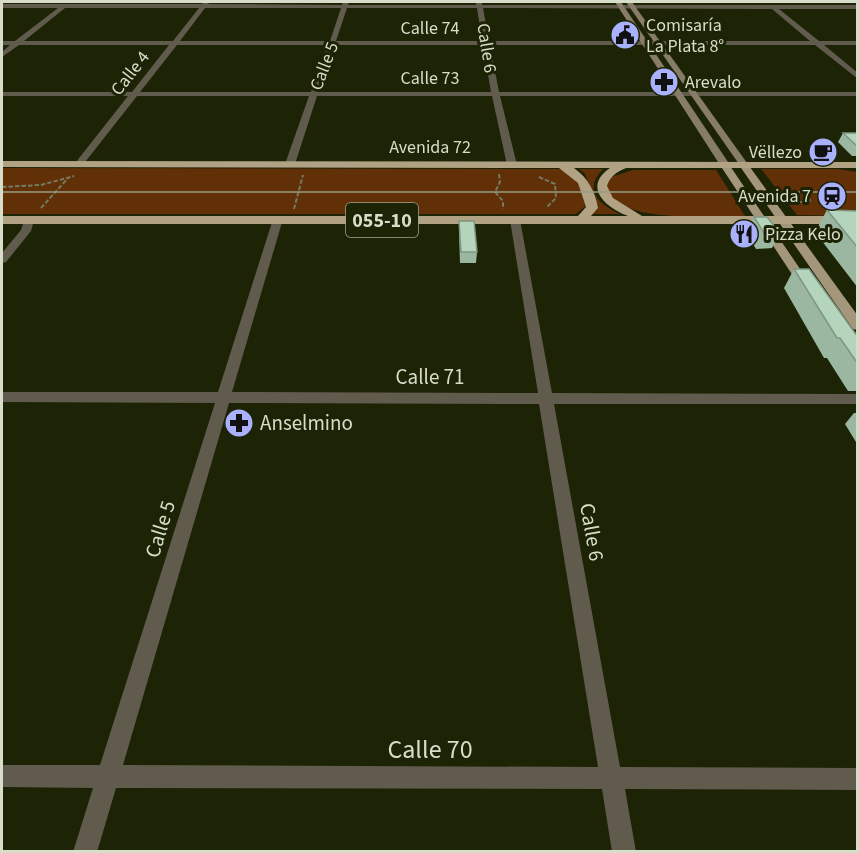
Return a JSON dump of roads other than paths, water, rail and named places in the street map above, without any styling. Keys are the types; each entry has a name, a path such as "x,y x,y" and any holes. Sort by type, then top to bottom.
{"highway":[{"name":"Avenida 72","path":"2,164 306,164 498,169 562,165 858,166"},
{"path":"562,165 579,176 591,202 592,208 581,219"},
{"path":"624,165 604,176 601,183 603,192 618,208 647,219"},
{"name":"055-10","path":"2,220 858,219"}],"main road":[{"path":"619,4 813,297"},
{"path":"631,4 858,326"}],"street":[{"path":"2,55 66,4"},
{"path":"2,6 66,4 770,4 858,7"},
{"name":"Calle 4","path":"79,164 205,4"},
{"name":"Calle 5","path":"290,164 345,4"},
{"name":"Calle 6","path":"480,4 510,169"},
{"path":"770,4 858,76"},
{"name":"Calle 74","path":"2,43 858,43"},
{"name":"Calle 73","path":"2,94 858,94"},
{"name":"Calle 5","path":"85,852 223,398 285,219"},
{"path":"2,260 26,231 29,220"},
{"name":"Calle 6","path":"509,220 546,398 624,852"},
{"name":"Calle 71","path":"2,398 858,399"},
{"name":"Calle 70","path":"2,776 858,779"}],"tram line":[{"path":"2,192 858,192"}],"place":[{"name":"Comisaría La Plata 8°","path":"625,35"},
{"name":"Arevalo","path":"664,82"},
{"name":"Vëllezo","path":"823,152"},
{"name":"Avenida 7","path":"832,196"},
{"name":"Pizza Kelo","path":"744,234"},
{"name":"Anselmino","path":"239,423"}]}
